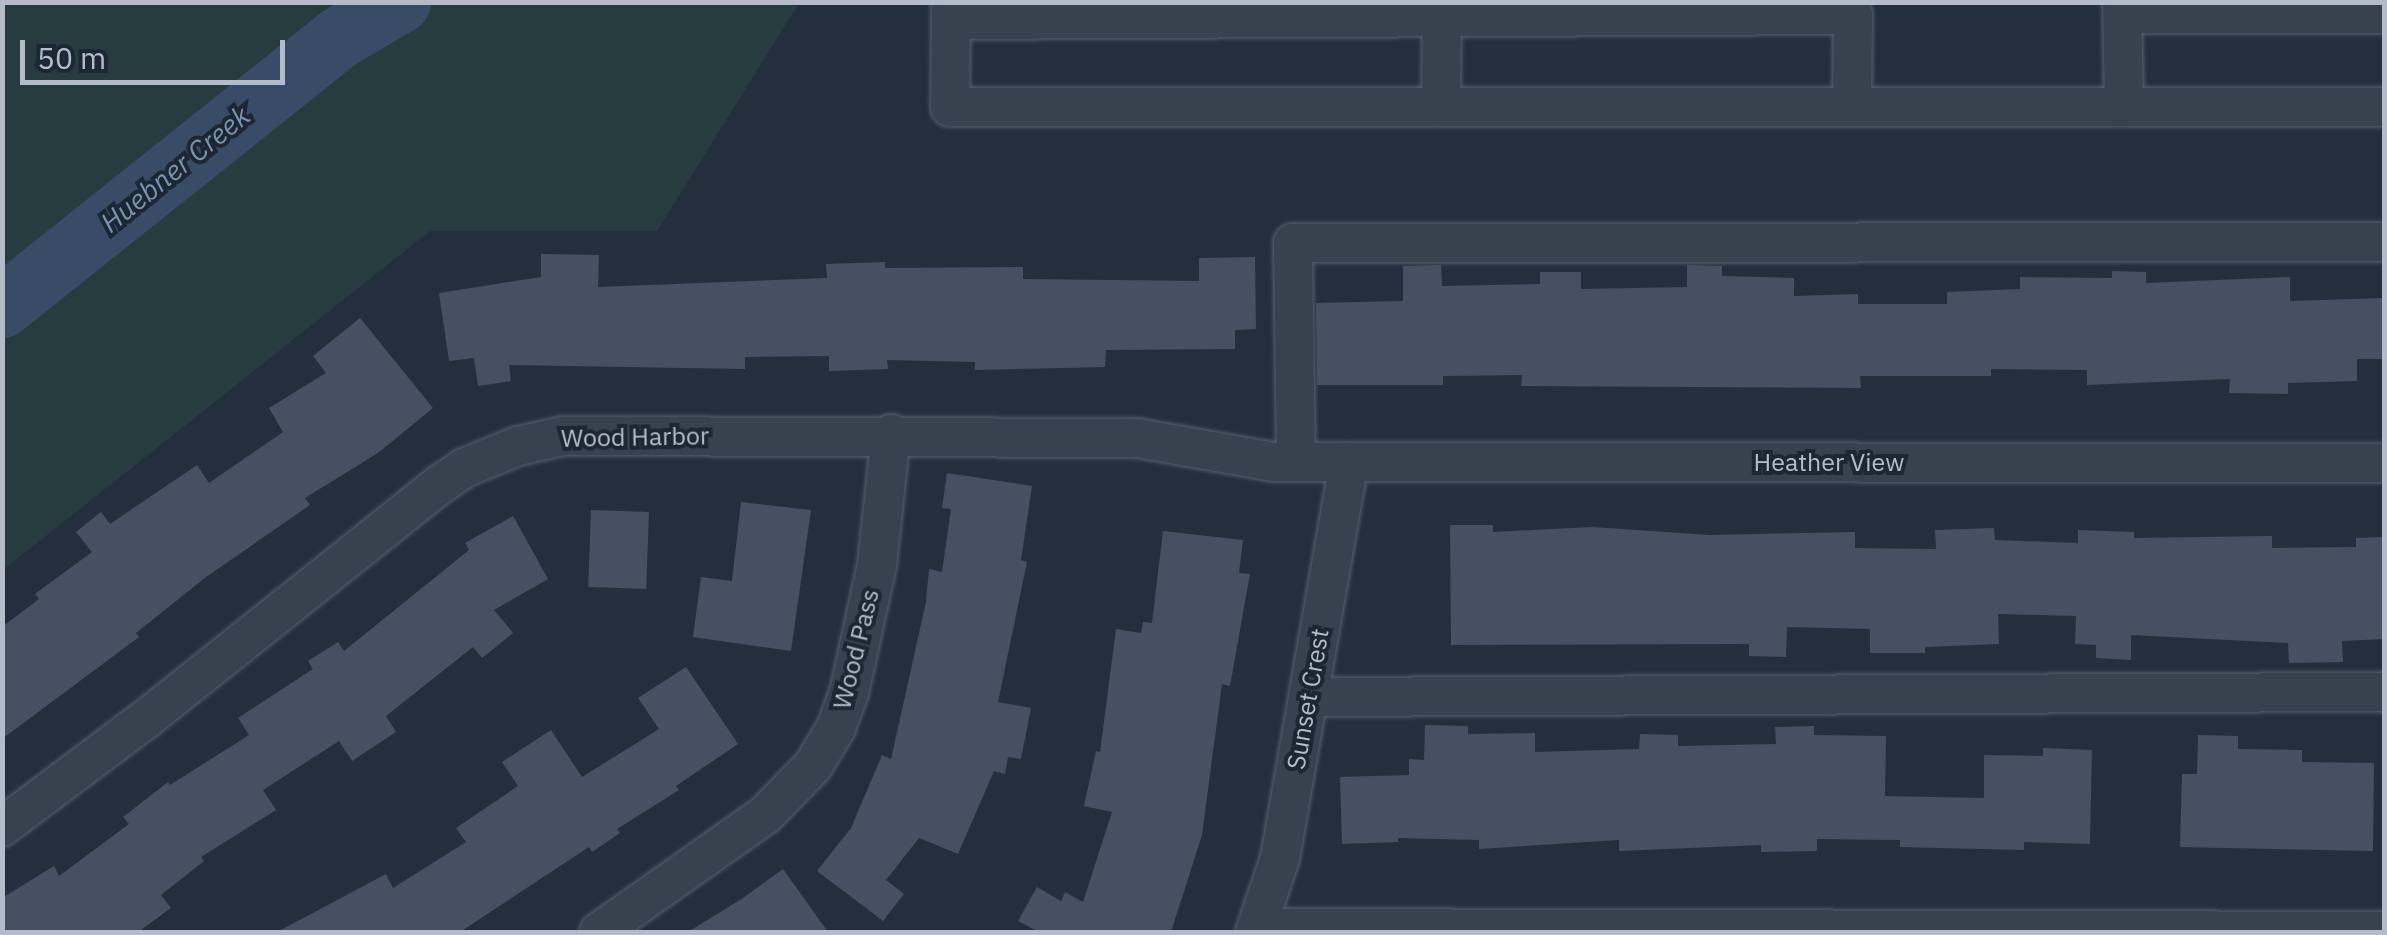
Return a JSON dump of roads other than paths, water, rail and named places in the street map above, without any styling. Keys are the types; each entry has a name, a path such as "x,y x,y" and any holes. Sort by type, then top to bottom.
{"street":[{"path":"2124,107 2122,8 2384,14"},
{"path":"1852,107 1853,15 951,12 950,107 1852,107 2124,107 2384,106"},
{"path":"1441,12 1441,107"},
{"path":"1285,462 1293,243 2384,242"},
{"name":"Wood Harbor","path":"2,826 464,468 518,446 564,436 891,434 1137,438 1285,462"},
{"name":"Wood Pass","path":"599,932 765,815 813,766 836,728 849,692 877,565 891,434"},
{"name":"Heather View","path":"1285,462 2384,463"},
{"name":"Sunset Crest","path":"1257,930 1280,858 1349,462"},
{"path":"1308,697 2384,692"},
{"path":"1257,930 2384,932"}],"waterway":[{"name":"Huebner Creek","path":"2,307 339,38 400,2"}]}
